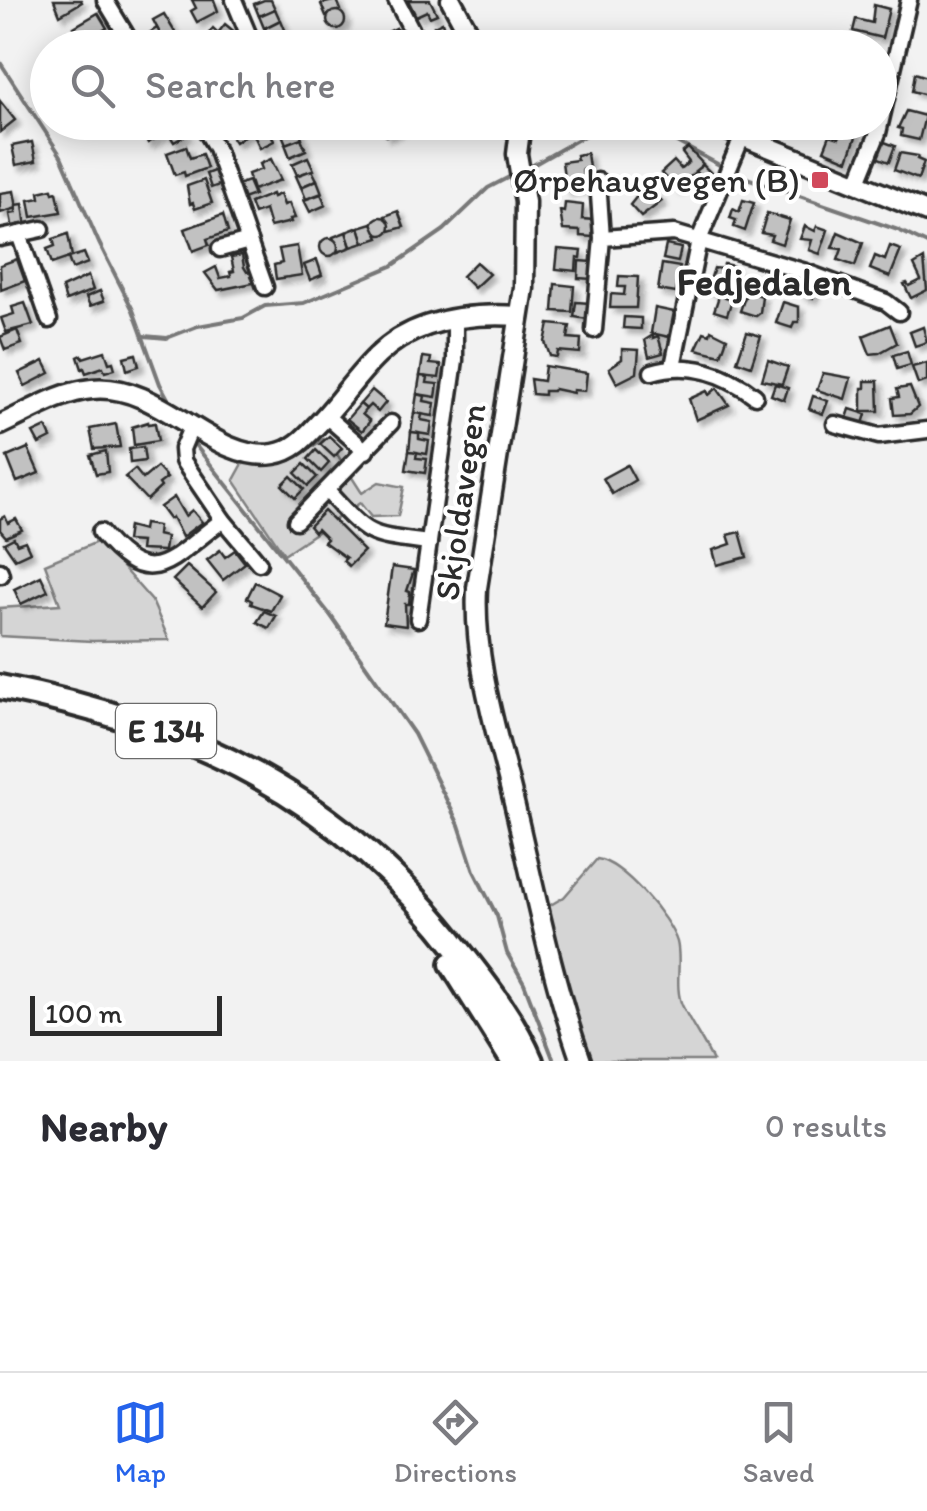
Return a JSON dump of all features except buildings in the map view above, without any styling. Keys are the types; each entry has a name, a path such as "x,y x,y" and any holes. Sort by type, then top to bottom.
{"highway":[{"name":"E 134","path":"0,687 98,708 192,741 268,779 316,814 380,876 435,939 513,1061"},
{"name":"E 134","path":"316,814 338,825 360,844 445,931 503,1010 531,1061"}],"street":[{"path":"104,0 123,30"},
{"path":"234,0 246,30"},
{"path":"396,0 412,30"},
{"path":"451,0 467,30"},
{"path":"897,51 909,0"},
{"path":"211,140 266,287"},
{"name":"Skjoldavegen","path":"518,140 526,247 520,316 477,588 476,619 482,668 552,962 581,1061"},
{"path":"673,366 698,240 741,140"},
{"path":"755,140 927,212"},
{"path":"858,182 875,140"},
{"path":"594,330 602,238 598,180"},
{"path":"0,238 42,229"},
{"path":"602,238 674,233 846,286 900,312"},
{"path":"19,234 49,320"},
{"path":"220,249 248,240"},
{"path":"0,426 67,395 104,388 139,395 236,448 268,455 296,446 386,348 428,325 455,318 520,316"},
{"path":"418,619 455,360 455,318"},
{"path":"652,372 673,366 735,381 755,396"},
{"path":"326,416 366,451"},
{"path":"296,521 391,423"},
{"path":"835,424 879,436 927,430"},
{"path":"192,425 182,448 183,461 259,564"},
{"path":"328,491 363,531 428,542"},
{"path":"100,532 118,555 136,567 153,568 223,520"}],"shaded area":[{"path":"323,439 362,493 379,482 404,487 398,516 371,517 360,503 284,554 234,480 245,460 267,465 287,462"},
{"path":"99,541 152,601 169,640 0,636 0,608 60,604 45,564"},
{"path":"597,859 631,880 673,932 678,950 680,998 713,1061 586,1061 542,910 564,897"}],"waterway":[{"path":"0,62 30,108"},
{"path":"51,140 133,310 172,406"},
{"path":"526,169 577,140"},
{"path":"673,140 738,175 898,230 927,244"},
{"path":"144,336 167,338 198,326 243,318 265,306 304,303 392,266 444,230 488,188 513,175"},
{"path":"192,441 331,616 414,734 459,825 474,871 497,916 507,953 524,983 554,1061"}],"place":[{"name":"Ørpehaugvegen (B)","path":"820,180"}],"district":[{"name":"Fedjedalen","path":"764,282"}]}
